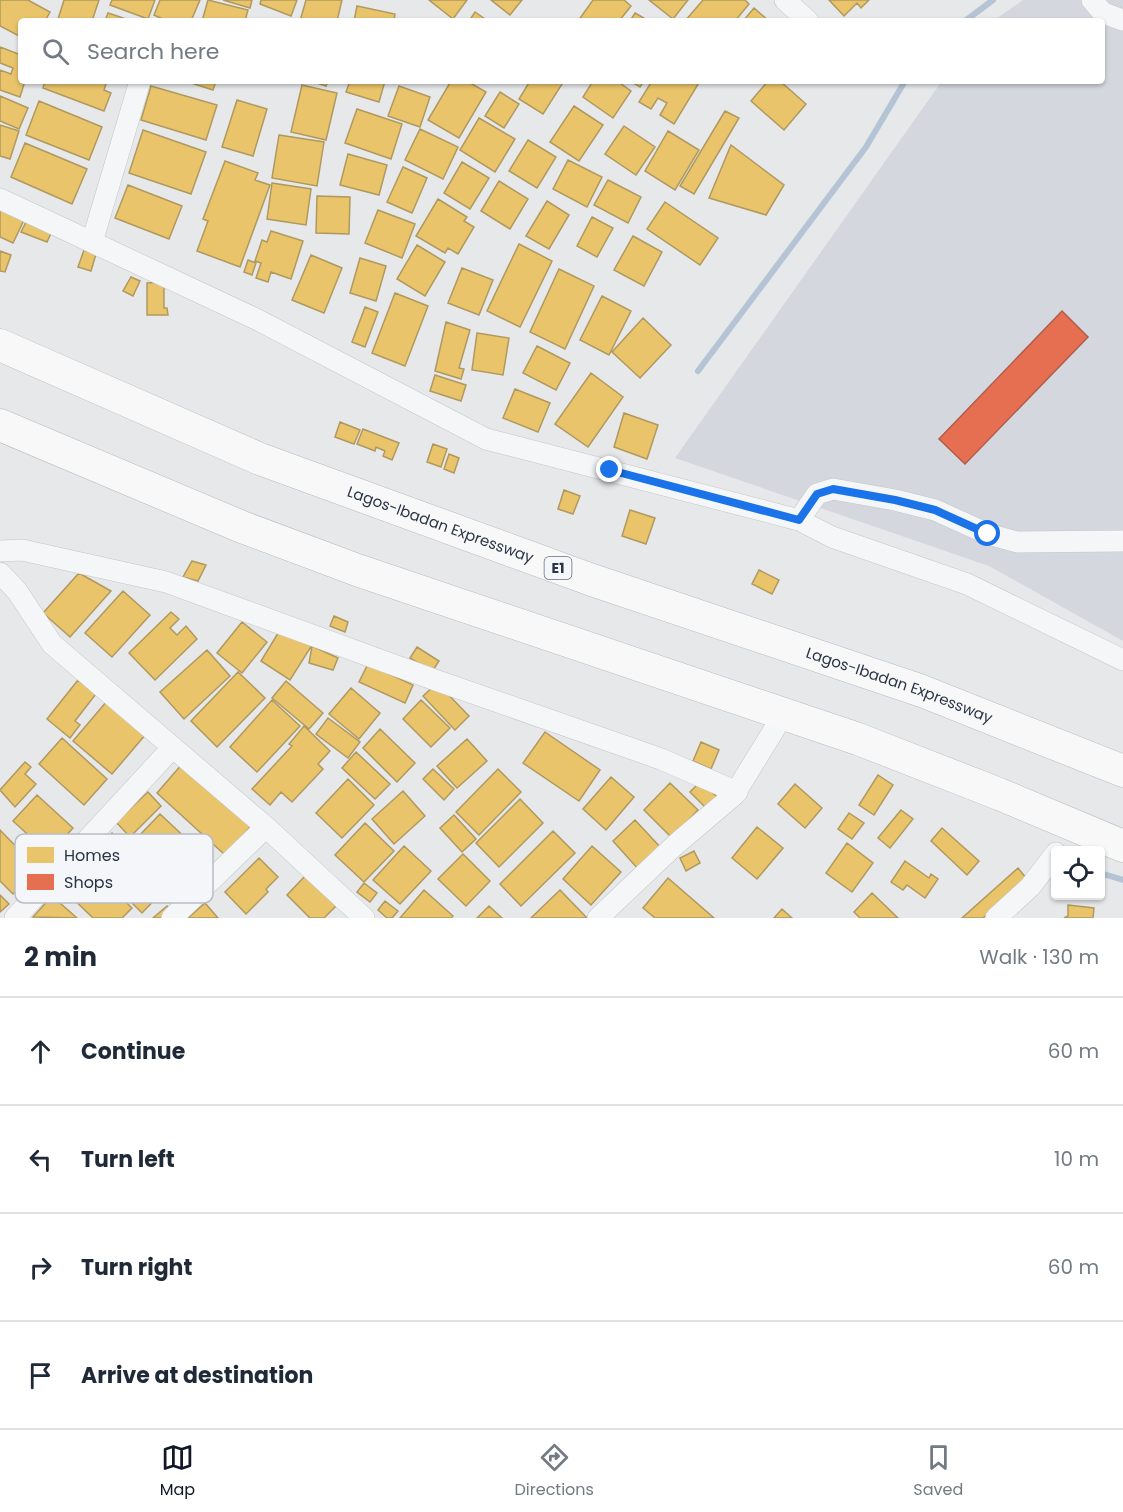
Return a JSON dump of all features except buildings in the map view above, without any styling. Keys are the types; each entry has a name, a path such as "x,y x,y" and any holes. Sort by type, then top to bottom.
{"highway":[{"name":"Lagos-Ibadan Expressway","path":"0,345 260,459 570,572 922,691 1123,771"},
{"path":"0,425 242,527 357,570 858,739 1063,843 1123,846"}],"street":[{"path":"785,0 805,18"},
{"path":"1092,0 1103,14 1123,20"},
{"path":"92,242 139,84"},
{"path":"0,199 256,320 486,439 799,520 832,537 967,584 1123,660"},
{"path":"799,520 817,494 833,489 935,510 988,534 1017,542 1123,541"},
{"path":"0,551 22,550 166,582 661,759 737,792"},
{"path":"0,573 16,591 52,644 266,827 364,918"},
{"path":"598,918 737,792 783,715"},
{"path":"93,834 173,747"},
{"path":"213,878 266,827"},
{"path":"996,918 1030,887 1063,843"},
{"path":"15,918 29,903"},
{"path":"172,918 187,903"}],"shaded area":[{"path":"1023,0 1123,0 1123,641 989,566 675,458 940,84 1105,84 1105,18 997,18"}],"waterway":[{"path":"969,18 993,0"},
{"path":"698,371 866,147 903,84"},
{"path":"1105,875 1123,880"}],"route":[{"path":"610,470 799,520 817,494 833,489 873,495 935,510 988,534"}]}
